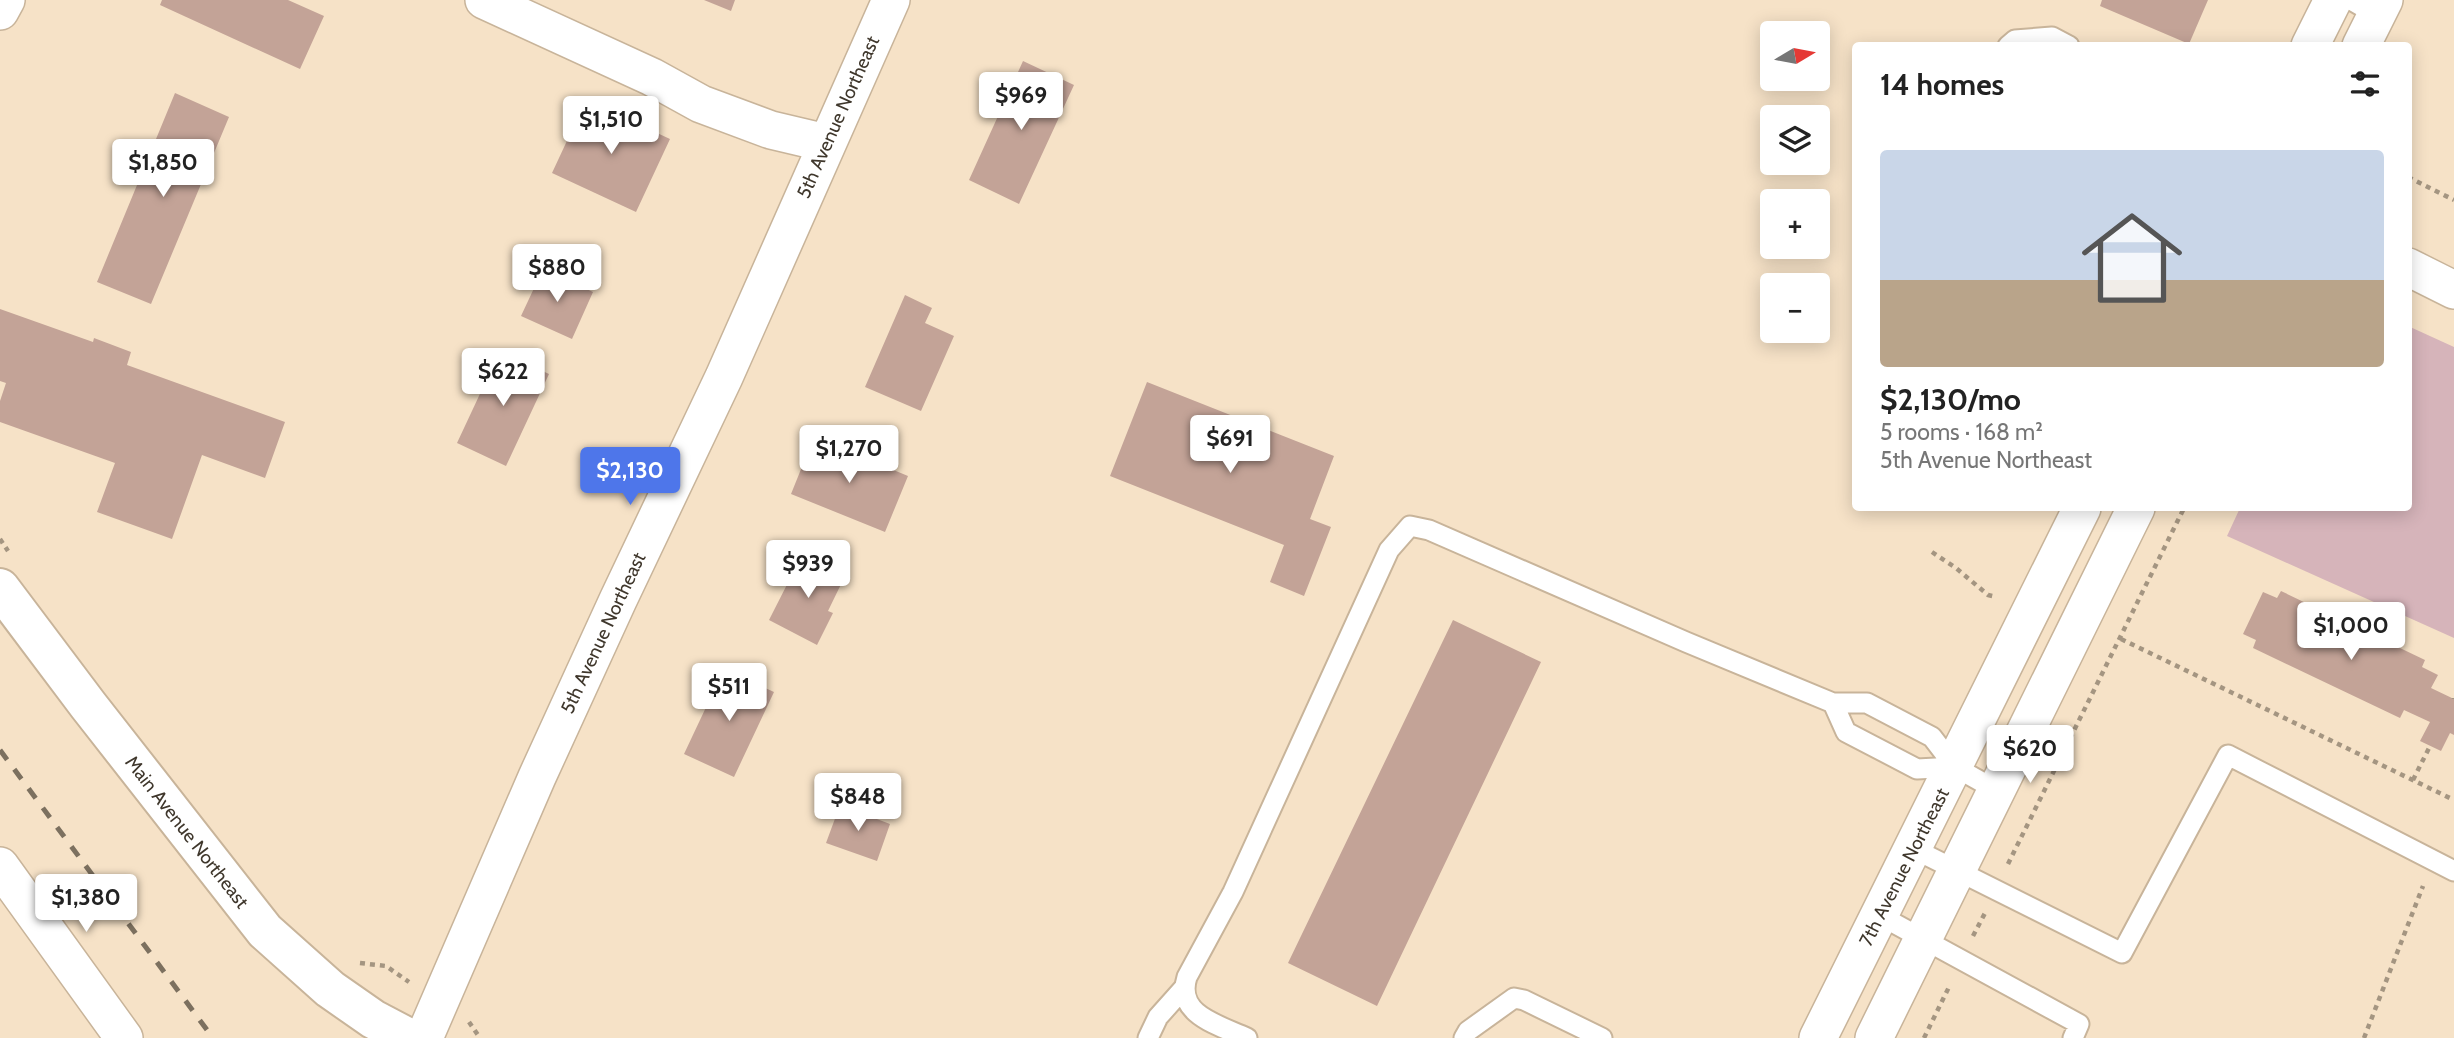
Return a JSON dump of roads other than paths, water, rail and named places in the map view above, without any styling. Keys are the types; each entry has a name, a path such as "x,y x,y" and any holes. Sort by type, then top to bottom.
{"main road":[{"name":"Main Avenue Northeast","path":"0,588 265,932 330,989 373,1018 410,1038"}],"street":[{"path":"0,11 6,0"},
{"path":"484,0 652,77 701,104 771,130 826,142"},
{"name":"5th Avenue Northeast","path":"424,1038 537,777 724,377 891,0"},
{"path":"2312,42 2333,0"},
{"path":"2412,269 2454,290"},
{"name":"7th Avenue Northeast","path":"1818,1038 2081,511"},
{"path":"1874,1038 2135,511"},
{"path":"0,866 124,1038"}],"lane":[{"path":"2013,42 2052,37 2061,42"},
{"path":"1148,1038 1158,1017 1183,989 1195,959 1233,891 1389,550 1410,526 1429,530 1833,703 1867,703 1932,737 1955,767 1996,790"},
{"path":"1833,703 1846,732 1917,769 1955,767"},
{"path":"1914,849 2122,953 2228,755 2454,871"},
{"path":"1879,915 2079,1024 2073,1038"},
{"path":"1183,989 1185,1002 1195,1013 1247,1038"},
{"path":"1464,1038 1468,1031 1514,998 1524,1000 1602,1038"}],"railway":[{"path":"0,750 213,1038"}]}
